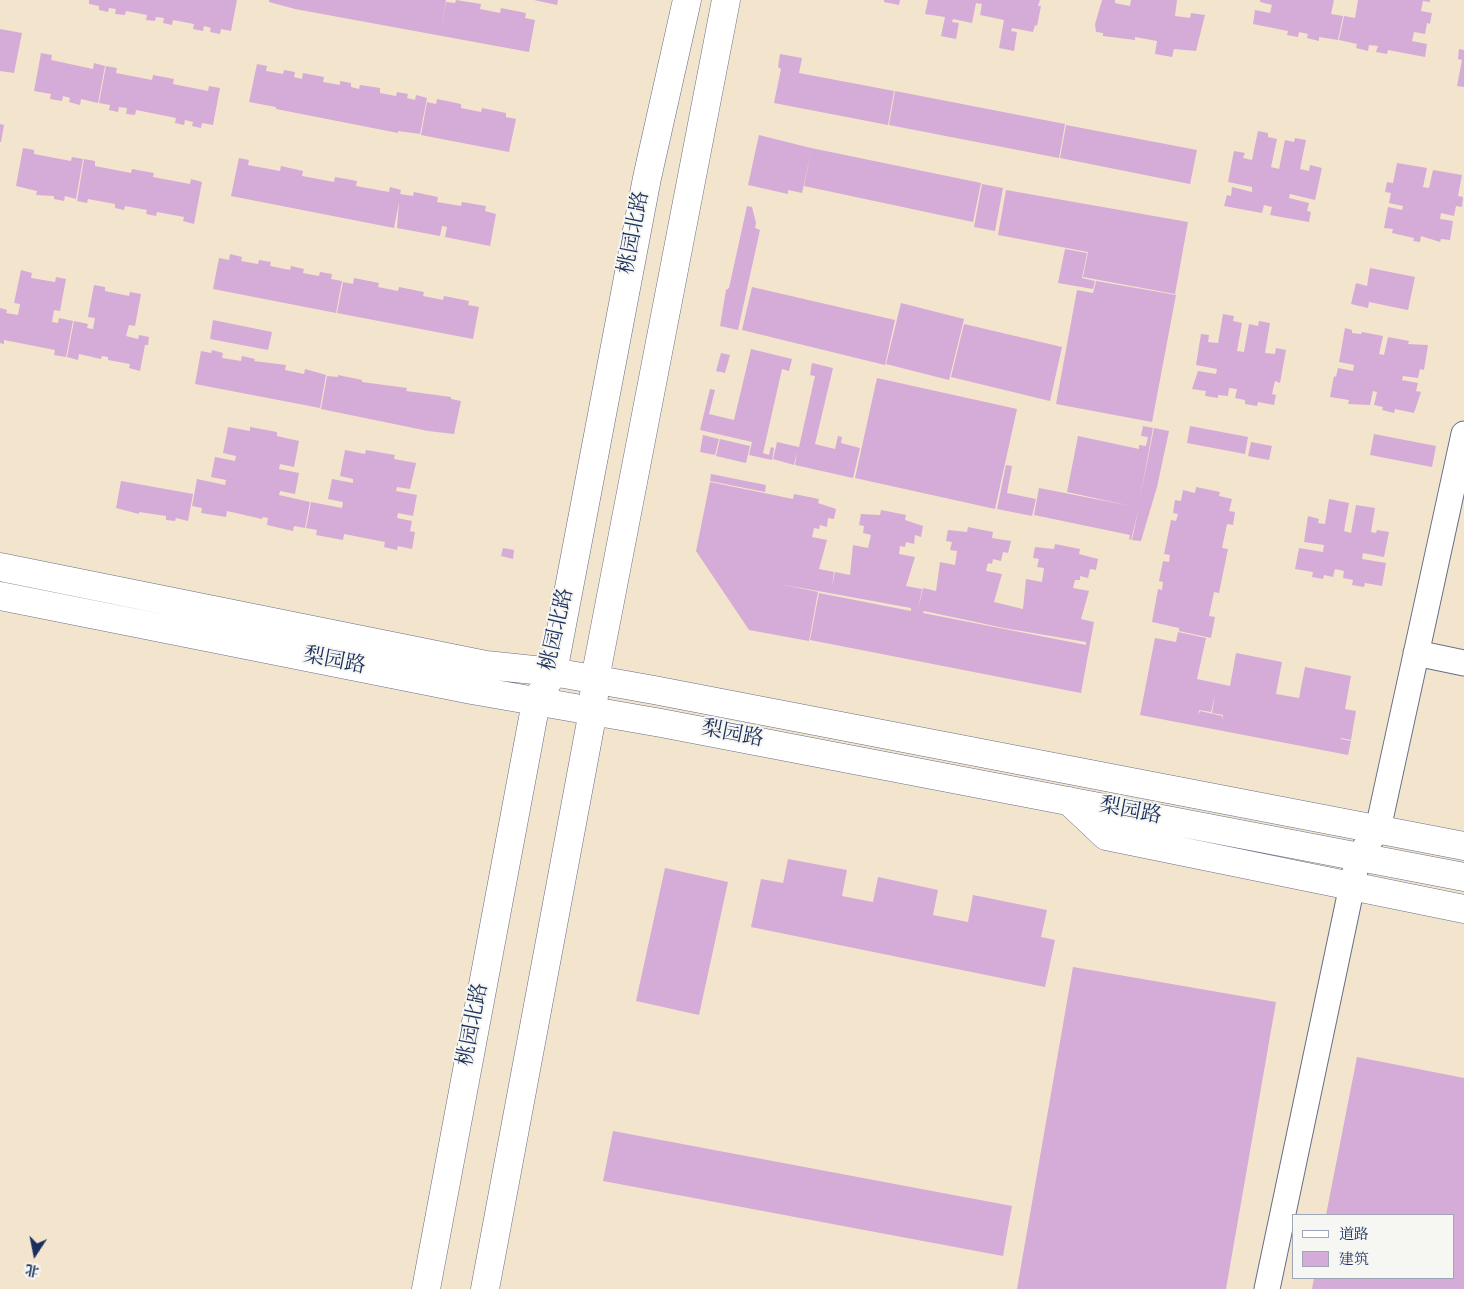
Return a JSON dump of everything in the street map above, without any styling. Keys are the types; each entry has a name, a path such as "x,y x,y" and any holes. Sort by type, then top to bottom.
{"main road":[{"name":"桃园北路","path":"426,1289 536,702 553,672 647,178 685,0"},
{"name":"桃园北路","path":"485,1289 592,711 595,679 726,0"},
{"name":"梨园路","path":"0,567 486,665 553,672 595,679 1464,846"},
{"name":"梨园路","path":"0,596 536,702 592,711 1464,877"},
{"path":"1069,801 1106,836 1464,909"}],"street":[{"path":"1267,1289 1351,887 1358,857 1378,829 1464,434"},
{"path":"1416,653 1464,663"}],"building":[{"path":"89,0 237,0 231,31 221,29 220,34 210,32 211,28 204,26 203,31 193,29 194,24 173,20 172,25 163,23 164,18 156,17 155,21 146,20 147,15 126,11 125,15 115,14 116,9 109,8 108,12 99,10 99,6 89,4"},
{"path":"269,0 446,0 441,29 446,2 455,3 456,0 481,4 480,9 500,13 501,8 526,13 525,18 535,20 529,52 295,9 269,2"},
{"path":"534,0 558,0 557,5"},
{"path":"884,0 900,0 899,5 884,2"},
{"path":"928,0 1040,0 1038,6 1041,6 1037,26 1035,25 1033,32 1012,28 1011,31 1017,32 1014,51 999,48 1004,20 980,15 982,4 976,3 972,23 953,19 952,22 959,23 956,39 941,36 945,17 925,14"},
{"path":"1102,0 1115,0 1115,3 1130,6 1131,0 1177,0 1175,16 1190,18 1191,13 1205,15 1196,51 1174,49 1172,57 1155,54 1157,41 1135,37 1135,40 1103,36 1103,33 1096,32 1095,24"},
{"path":"1260,0 1334,0 1331,14 1343,16 1338,40 1319,37 1319,41 1307,38 1308,34 1299,32 1298,37 1287,35 1288,31 1253,24 1255,10 1270,13 1272,5 1260,2"},
{"path":"1358,0 1430,0 1430,2 1423,1 1421,11 1432,13 1430,24 1427,23 1425,34 1414,32 1412,41 1427,44 1425,57 1388,50 1387,54 1376,52 1378,46 1369,45 1368,51 1356,48 1357,44 1339,40 1344,16 1355,18"},
{"path":"0,29 22,33 14,73 0,71"},
{"path":"1459,49 1464,50 1464,87 1457,86 1462,60 1458,59"},
{"path":"41,53 52,55 51,60 93,69 94,63 105,66 98,103 81,99 80,105 69,102 70,98 63,96 62,101 50,99 51,94 34,91"},
{"path":"780,54 802,58 799,73 894,91 888,125 774,103 781,69 778,67"},
{"path":"257,64 267,66 266,71 283,74 284,70 295,72 294,77 302,79 303,73 324,77 323,82 340,85 340,81 351,83 351,87 359,89 360,85 380,88 380,93 396,96 397,92 408,94 407,98 415,100 416,95 427,98 420,134 398,131 398,133 249,102"},
{"path":"106,66 117,68 116,73 152,80 153,75 174,79 173,84 208,91 209,86 220,88 213,125 202,123 201,128 192,126 193,122 185,120 184,125 175,123 176,118 136,110 135,115 126,114 127,108 119,107 118,112 109,110 110,105 99,103"},
{"path":"895,91 1065,124 1059,158 889,125"},
{"path":"437,99 461,104 461,108 481,112 482,108 506,113 506,117 516,119 509,152 421,135 427,102 436,104"},
{"path":"0,124 4,125 1,142 0,142"},
{"path":"1066,125 1197,150 1190,184 1060,158"},
{"path":"1258,131 1268,133 1268,137 1277,139 1271,167 1279,169 1285,140 1294,142 1295,138 1306,140 1300,169 1309,171 1310,165 1322,168 1315,200 1290,194 1289,198 1309,203 1307,211 1311,212 1309,222 1270,215 1272,207 1264,205 1262,213 1224,206 1227,195 1231,196 1232,187 1252,192 1252,187 1228,182 1234,151 1245,153 1243,158 1252,160"},
{"path":"759,135 811,148 981,183 973,222 804,186 811,151 802,193 788,190 788,194 748,185"},
{"path":"23,148 34,150 34,154 71,161 72,157 83,159 76,199 65,196 64,201 54,199 54,196 36,195 37,191 16,186"},
{"path":"239,158 249,160 248,165 280,171 281,166 303,171 302,176 334,182 335,177 357,181 356,186 389,192 390,187 401,190 400,194 413,196 414,192 438,197 437,202 461,206 462,202 486,206 485,211 496,214 490,246 445,237 447,227 442,226 440,236 397,228 399,202 394,228 231,196"},
{"path":"84,159 95,161 95,166 131,173 132,169 154,173 153,177 190,184 191,179 202,182 194,224 183,221 184,217 157,212 156,216 146,214 147,210 125,206 124,210 115,208 115,204 88,199 87,203 77,201"},
{"path":"1397,163 1427,168 1423,187 1429,188 1433,170 1462,175 1458,196 1463,197 1462,207 1456,206 1454,216 1441,213 1440,219 1453,221 1450,240 1441,239 1440,242 1421,236 1420,242 1413,241 1414,238 1392,233 1393,229 1384,228 1388,207 1402,210 1403,206 1389,203 1391,193 1385,192 1387,182 1393,183"},
{"path":"982,184 1003,188 995,231 974,227"},
{"path":"1006,190 1188,222 1175,294 1083,277 1088,252 998,235"},
{"path":"747,206 752,207 756,223 755,228 760,230 738,330 720,326 726,290 729,288"},
{"path":"1065,249 1087,253 1082,278 1095,281 1093,289 1058,283"},
{"path":"230,254 242,257 241,261 258,264 259,260 271,262 270,266 290,270 291,266 304,269 303,273 319,276 320,272 332,274 331,279 342,281 336,313 213,289 219,258 229,260"},
{"path":"1370,268 1415,277 1408,310 1369,302 1368,308 1351,304 1356,283 1367,286"},
{"path":"21,270 32,273 31,278 55,282 56,277 66,279 60,311 54,310 52,322 58,323 59,318 73,321 66,357 54,355 55,350 4,340 4,344 0,343 0,308 7,310 6,313 18,315 20,304 14,303"},
{"path":"354,278 379,283 378,287 398,291 399,287 424,292 423,296 443,300 444,296 469,301 468,305 479,307 473,339 337,313 343,282 353,284"},
{"path":"1096,281 1176,295 1152,422 1056,404 1077,290 1093,293"},
{"path":"94,285 105,287 105,291 129,296 130,292 141,294 135,326 129,325 126,336 138,339 139,335 149,337 148,345 145,345 140,371 129,368 130,364 108,360 108,357 102,356 101,359 79,354 78,360 67,357 74,321 88,324 87,328 93,329 95,318 88,317"},
{"path":"752,287 895,320 885,365 742,330"},
{"path":"901,303 964,319 949,380 886,364"},
{"path":"1223,314 1234,316 1233,321 1242,323 1237,351 1244,352 1249,324 1258,326 1259,321 1270,323 1265,353 1275,354 1276,348 1286,350 1280,383 1275,381 1272,394 1276,395 1274,405 1258,402 1257,406 1245,404 1245,400 1235,398 1237,389 1229,388 1228,396 1218,395 1218,398 1205,396 1206,391 1192,389 1198,371 1216,374 1217,369 1196,365 1201,334 1209,335 1208,342 1218,343"},
{"path":"213,320 272,332 268,350 210,339"},
{"path":"964,324 1062,347 1050,401 951,377"},
{"path":"1345,328 1352,330 1352,333 1361,334 1362,332 1383,336 1379,354 1384,355 1388,337 1409,341 1408,344 1428,345 1424,370 1420,369 1418,378 1403,376 1402,380 1418,383 1416,391 1421,392 1414,413 1395,409 1394,413 1382,410 1383,407 1374,405 1377,392 1373,391 1370,405 1348,404 1349,400 1330,397 1334,376 1336,377 1338,368 1353,371 1354,365 1339,362"},
{"path":"751,349 792,359 789,371 782,369 763,453 769,455 771,447 774,448 772,460 749,455 752,442 700,430 710,389 715,390 709,414 734,420"},
{"path":"212,350 223,353 222,358 241,361 242,356 255,359 254,361 286,365 285,370 304,374 305,369 326,375 320,408 195,384 201,351 211,353"},
{"path":"721,353 730,355 725,373 716,371"},
{"path":"812,363 833,368 815,444 835,449 838,436 842,437 841,443 860,448 853,478 795,465 797,452 794,465 773,459 777,442 799,447 815,376 810,375"},
{"path":"338,375 362,380 362,382 407,388 406,391 451,397 451,399 461,401 454,434 428,431 321,409 327,376 338,377"},
{"path":"877,378 1017,409 995,509 855,478"},
{"path":"1143,426 1153,428 1140,498 1154,428 1169,431 1157,487 1141,541 1132,540 1139,507 1131,540 1129,539 1130,535 1034,515 1039,488 1131,506 1067,492 1078,436 1139,449 1139,445 1146,446 1148,437 1141,436"},
{"path":"1190,426 1248,437 1245,454 1187,443"},
{"path":"228,427 250,431 250,427 277,432 277,436 299,441 294,467 280,464 279,469 299,473 295,494 280,491 279,495 310,502 305,528 294,526 293,531 267,525 268,518 263,517 262,519 227,511 226,517 201,513 202,508 192,506 197,479 225,485 226,480 211,477 215,457 235,461 236,456 223,453"},
{"path":"1374,434 1436,446 1432,467 1370,455"},
{"path":"703,435 719,439 715,455 700,452"},
{"path":"720,439 750,446 746,463 716,456"},
{"path":"1251,442 1272,446 1269,460 1248,456"},
{"path":"345,450 365,454 366,450 395,455 394,459 416,463 410,489 397,487 396,491 417,495 413,516 398,513 397,518 412,521 410,531 415,532 412,549 398,546 397,550 384,547 385,542 344,534 343,540 316,535 317,530 306,528 311,502 342,508 343,502 328,499 332,479 353,483 353,479 340,476"},
{"path":"1006,465 1012,466 1007,493 1036,499 1032,516 997,509"},
{"path":"711,474 766,485 765,492 710,481"},
{"path":"121,481 193,494 188,521 176,518 175,521 166,520 166,516 139,512 139,514 116,508"},
{"path":"710,482 793,499 794,494 819,499 818,503 836,509 834,519 828,518 827,527 820,525 819,529 814,528 812,537 827,540 819,569 834,572 832,586 835,572 850,575 853,545 868,548 871,535 863,533 864,526 859,525 861,514 880,515 881,510 906,515 905,520 923,526 921,537 915,535 914,544 906,542 905,547 900,546 899,554 915,557 906,586 922,589 918,610 923,588 936,591 940,562 955,565 957,551 950,550 952,542 946,541 948,530 967,532 968,527 993,532 992,538 1011,541 1008,553 1003,552 1001,561 993,559 992,564 988,563 986,571 1002,574 994,602 1023,609 1026,579 1042,582 1044,568 1037,567 1039,559 1033,558 1035,547 1054,549 1055,544 1080,549 1079,554 1098,559 1096,570 1090,569 1088,578 1080,576 1080,580 1075,580 1073,588 1089,591 1081,619 1094,622 1081,693 810,640 819,593 911,611 911,608 780,584 818,592 809,641 749,630 696,551","holes":["924,611 1004,628 1086,642 1086,645 923,613"]},
{"path":"1196,487 1220,492 1219,496 1232,499 1229,511 1235,512 1233,525 1227,524 1222,548 1228,549 1219,593 1214,592 1209,616 1215,617 1211,638 1179,631 1179,628 1152,622 1158,589 1162,590 1163,582 1159,581 1163,561 1169,562 1170,555 1164,554 1171,520 1176,521 1178,514 1173,513 1175,500 1181,501 1183,490 1195,493"},
{"path":"1329,499 1349,503 1344,531 1351,533 1356,505 1375,508 1371,532 1376,533 1377,530 1389,532 1384,557 1363,553 1362,559 1386,563 1382,586 1365,583 1364,587 1352,585 1353,580 1343,578 1344,571 1335,569 1333,577 1324,575 1323,579 1312,577 1313,572 1295,569 1299,548 1323,552 1324,545 1304,542 1308,516 1319,519 1318,523 1325,524"},
{"path":"503,548 514,550 513,559 501,556"},
{"path":"1178,632 1206,638 1197,679 1230,686 1236,653 1282,662 1276,694 1299,698 1305,667 1351,676 1345,709 1356,711 1351,740 1341,738 1340,743 1341,739 1351,741 1348,755 1140,715 1155,638 1176,642","holes":["1215,695 1212,713 1223,715 1222,720 1222,716 1200,711 1198,715 1199,710 1211,712"]},
{"path":"788,859 847,870 842,896 873,902 878,877 938,890 933,915 968,922 973,895 1047,910 1041,937 1055,940 1045,987 751,927 761,879 783,883"},
{"path":"665,868 728,882 699,1015 636,1001"},
{"path":"1073,967 1276,1002 1226,1289 1017,1289"},
{"path":"1357,1057 1464,1078 1464,1289 1312,1289 1314,1279 1454,1279 1454,1214 1326,1214"},
{"path":"613,1131 1012,1206 1003,1256 603,1181"}]}
